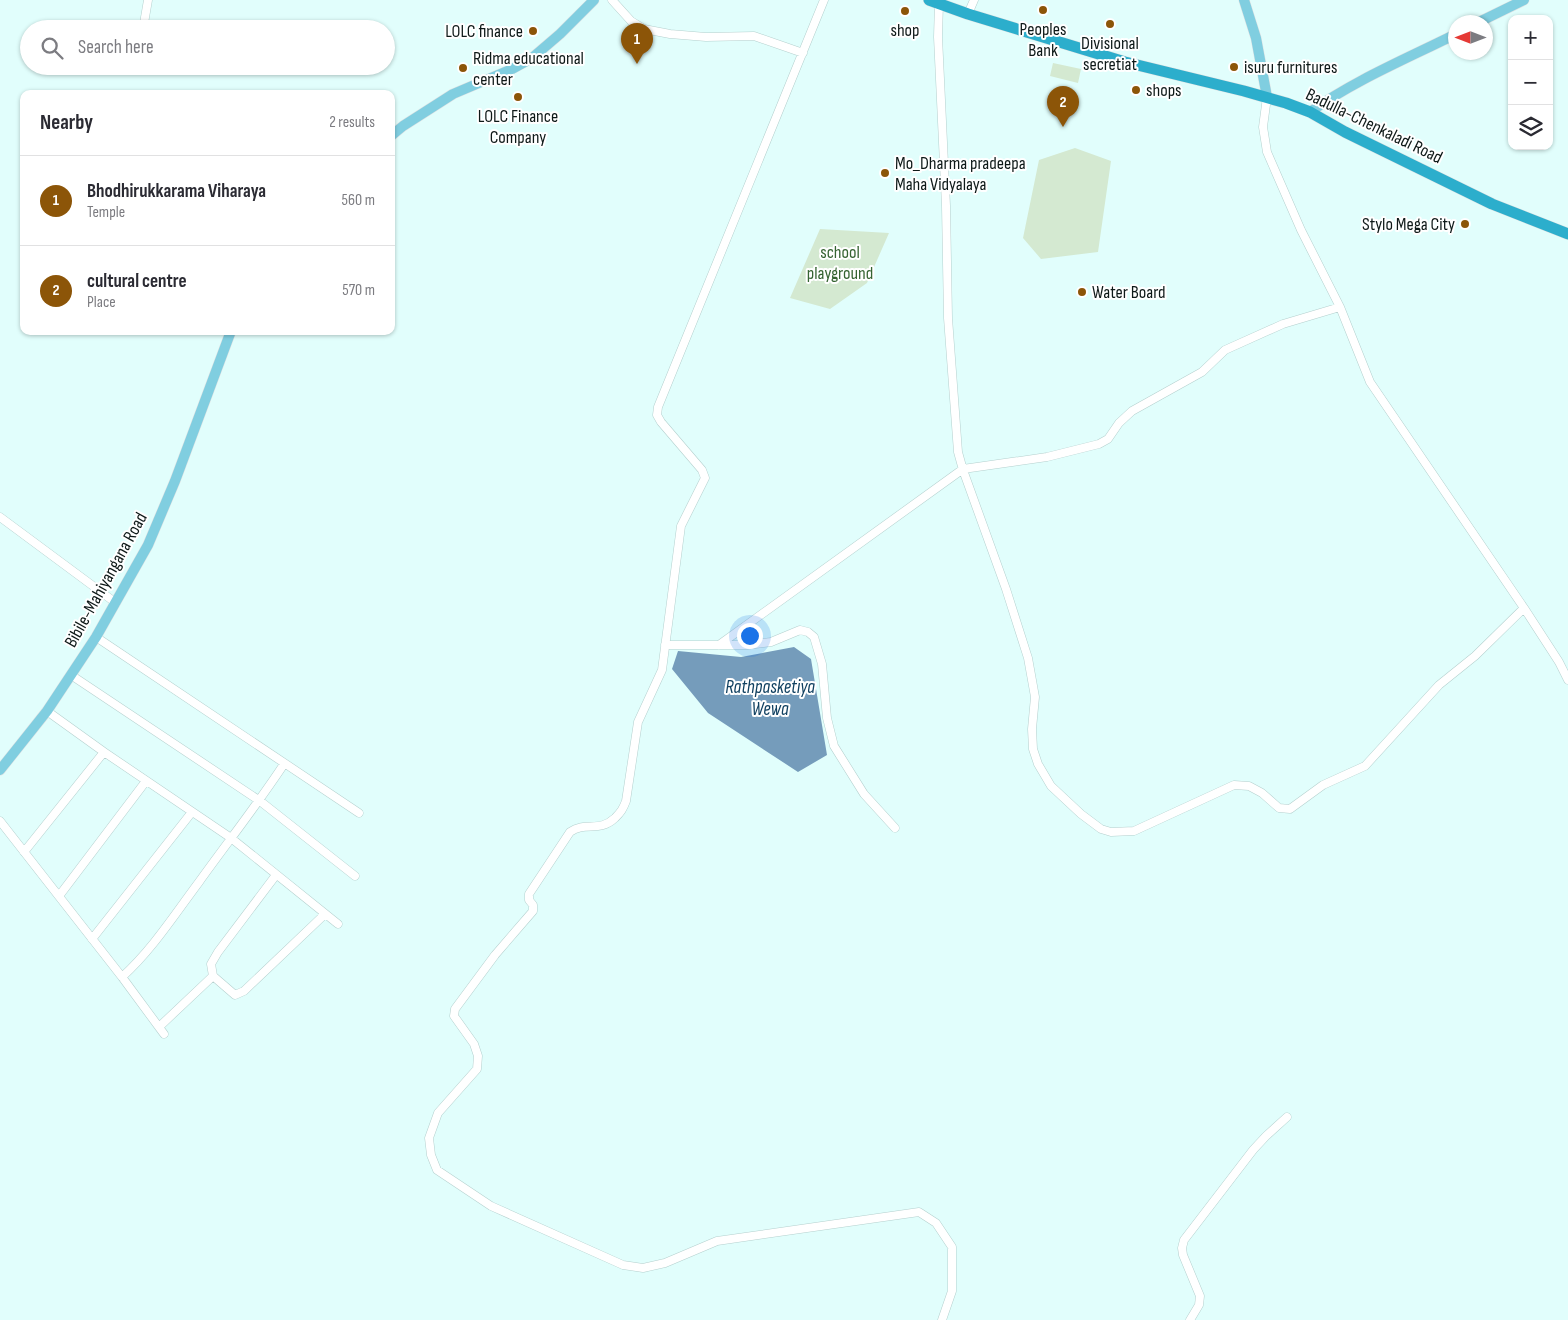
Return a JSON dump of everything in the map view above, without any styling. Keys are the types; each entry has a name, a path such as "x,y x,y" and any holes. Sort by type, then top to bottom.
{"highway":[{"name":"Badulla-Chenkaladi Road","path":"934,2 1125,62 1267,97 1310,112 1346,132 1492,204 1568,234"}],"main road":[{"path":"395,133 453,94 512,69 532,58 560,34 594,0"},
{"path":"1244,0 1256,38 1267,97"},
{"path":"1493,15 1524,0"},
{"path":"1310,112 1332,96 1448,38"},
{"name":"Bibile-Mahiyangana Road","path":"0,770 47,711 96,637 152,536 230,335"}],"street":[{"path":"145,20 148,0"},
{"path":"612,0 631,21 644,29 670,34 706,37 754,36 803,53"},
{"path":"824,0 658,407 657,415 661,422 702,470 704,478 681,526 662,670 638,722 626,801 623,809 608,824 577,827 570,832 529,894 533,911 454,1009 454,1016 474,1044 478,1056 477,1069 438,1113 429,1138 431,1155 437,1170 491,1206 623,1265 643,1268 665,1263 717,1241 919,1212 936,1223 952,1247 952,1292 942,1320"},
{"path":"968,14 974,0"},
{"path":"934,2 938,37 946,206 948,318 958,452 1028,658 1034,697 1032,729 1034,749 1038,764 1051,786 1100,829 1111,832 1134,831 1234,785 1249,786 1262,793 1279,808 1290,809 1323,785 1365,766 1439,685 1474,656 1524,608"},
{"path":"1267,97 1263,127 1267,152 1301,230 1340,307 1370,382 1524,608 1559,662 1568,680"},
{"path":"719,645 963,470 1047,457 1099,444 1108,439 1119,423 1132,411 1202,372 1225,350 1283,324 1340,307"},
{"path":"0,517 116,603"},
{"path":"665,645 747,645 771,642 800,630 808,632 814,637 822,664 827,718 834,746 864,794 895,828"},
{"path":"96,637 359,813"},
{"path":"71,675 260,801 355,876"},
{"path":"47,711 231,838 338,924"},
{"path":"24,852 104,752"},
{"path":"122,977 154,943 260,801 284,764"},
{"path":"58,896 146,781"},
{"path":"92,939 192,812"},
{"path":"0,821 162,1031 213,976"},
{"path":"276,875 211,964 213,976 235,995 244,991 325,914"},
{"path":"1190,1320 1199,1305 1200,1296 1183,1255 1184,1240 1253,1150 1287,1117"}],"green space":[{"path":"1053,63 1081,69 1078,83 1050,76"},
{"path":"1075,148 1111,161 1098,252 1041,259 1023,238 1039,160"},
{"name":"school playground","path":"820,229 889,233 867,283 830,309 790,298"}],"water":[{"name":"Rathpasketiya Wewa","path":"794,647 811,659 827,755 798,772 708,713 672,669 678,651 741,657"}],"place":[{"name":"Peoples Bank","path":"1043,10"},
{"name":"shop","path":"905,11"},
{"name":"Divisional secretiat","path":"1110,24"},
{"name":"LOLC finance","path":"533,31"},
{"name":"Bhodhirukkarama Viharaya","path":"637,64"},
{"name":"isuru furnitures","path":"1234,67"},
{"name":"Ridma educational center","path":"463,68"},
{"name":"shops","path":"1136,90"},
{"name":"LOLC Finance Company","path":"518,97"},
{"name":"cultural centre","path":"1063,127"},
{"name":"Mo_Dharma pradeepa Maha Vidyalaya","path":"885,173"},
{"name":"Stylo Mega City","path":"1465,224"},
{"name":"Water Board","path":"1082,292"}]}
